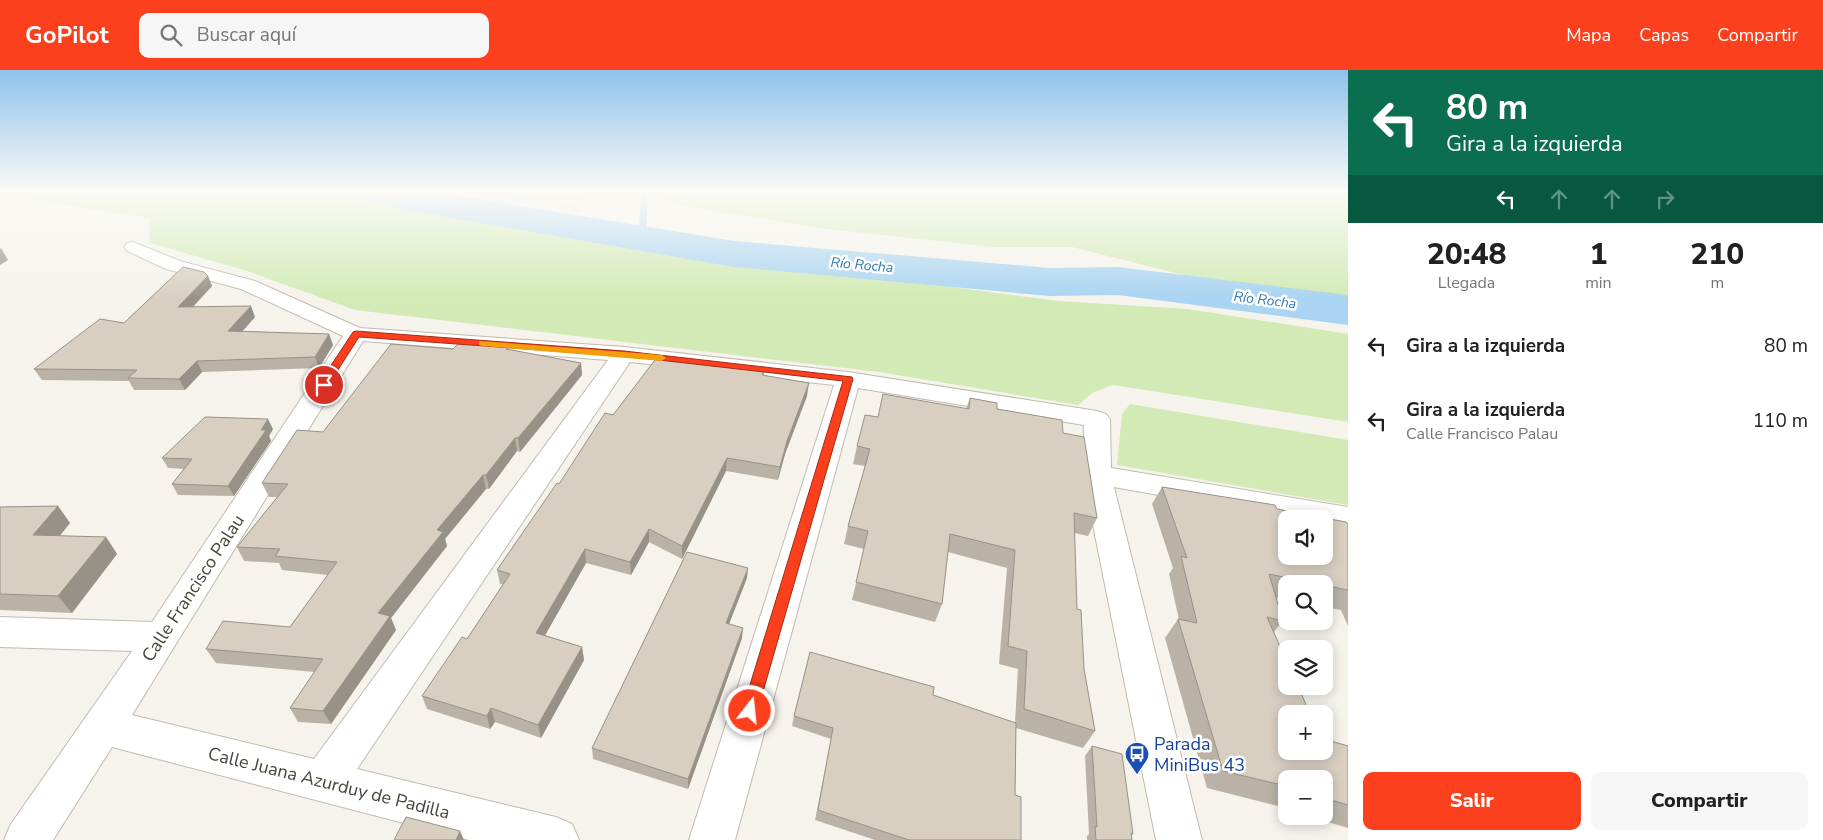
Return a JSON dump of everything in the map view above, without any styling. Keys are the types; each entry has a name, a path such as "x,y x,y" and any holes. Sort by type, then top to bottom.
{"street":[{"path":"133,247 173,265 248,285 356,334 624,354 848,379 1097,419 1097,474 1179,840"},
{"name":"Calle Francisco Palau","path":"27,840 162,637 356,334"},
{"path":"324,781 624,354"},
{"path":"712,840 848,379"},
{"path":"1097,474 1348,518"},
{"path":"0,632 162,637"},
{"name":"Calle Juana Azurduy de Padilla","path":"102,726 556,840"}],"green space":[{"path":"149,228 558,228 702,254 1058,301 1188,309 1348,334 1348,422 1113,385 1092,393 1078,405 879,372 355,310 244,270 150,243"},
{"path":"818,228 1348,228 1348,298 1191,277 1072,247 993,247"},
{"path":"1130,404 1348,440 1348,505 1117,465 1122,414"}],"building":[{"path":"183,267 204,272 208,276 178,307 251,306 228,331 329,334 315,357 197,361 179,379 128,378 137,370 34,369 100,319 124,323"},
{"path":"460,342 508,347 506,349 581,363 437,530 443,532 378,613 390,616 323,711 290,708 323,659 206,649 223,621 290,627 337,562 275,556 280,549 237,547 288,484 262,483 297,430 323,432 391,344 453,349"},
{"path":"658,356 724,363 764,370 762,375 809,383 787,441 780,467 727,458 682,546 649,529 630,562 585,549 536,633 582,647 538,725 491,708 487,716 422,696 462,637 467,639 510,574 497,570 557,483 559,484 605,413 613,415"},
{"path":"883,394 969,409 970,398 997,403 997,409 1062,420 1063,433 1084,437 1097,518 1074,513 1077,609 1081,610 1084,669 1095,731 1024,709 1027,651 1008,646 1015,550 950,534 942,604 856,582 868,531 848,526 870,449 857,446 865,415 878,417"},
{"path":"205,417 268,419 261,430 266,430 228,486 172,484 192,459 162,458"},
{"path":"1162,487 1275,505 1277,509 1282,510 1278,510 1278,565 1333,565 1333,520 1348,524 1348,590 1333,587 1333,575 1278,576 1269,574 1278,604 1278,620 1267,617 1278,642 1278,695 1302,695 1306,705 1278,705 1278,760 1333,760 1333,742 1348,746 1348,805 1333,801 1333,770 1278,770 1278,784 1223,771 1178,619 1197,623 1181,556 1187,558"},
{"path":"58,506 33,535 106,537 58,596 0,594 0,507"},
{"path":"687,552 748,568 726,623 743,628 688,779 592,748"},
{"path":"810,652 934,687 933,695 1016,723 1015,795 1021,797 1021,840 909,840 818,810 833,728 794,716"},
{"path":"1092,746 1122,754 1133,834 1131,833 1132,840 1096,840 1095,826 1097,827"},
{"path":"406,817 460,831 456,840 394,840"}],"waterway":[{"name":"Río Rocha","path":"579,228 734,254 1050,282 1118,281 1348,310"},
{"path":"642,238 643,228"}],"slow traffic":[{"path":"482,343 662,358"}],"place":[{"name":"Parada MiniBus 43","path":"1137,775"}],"route":[{"path":"324,385 356,334 624,354 848,379 750,711"}]}
